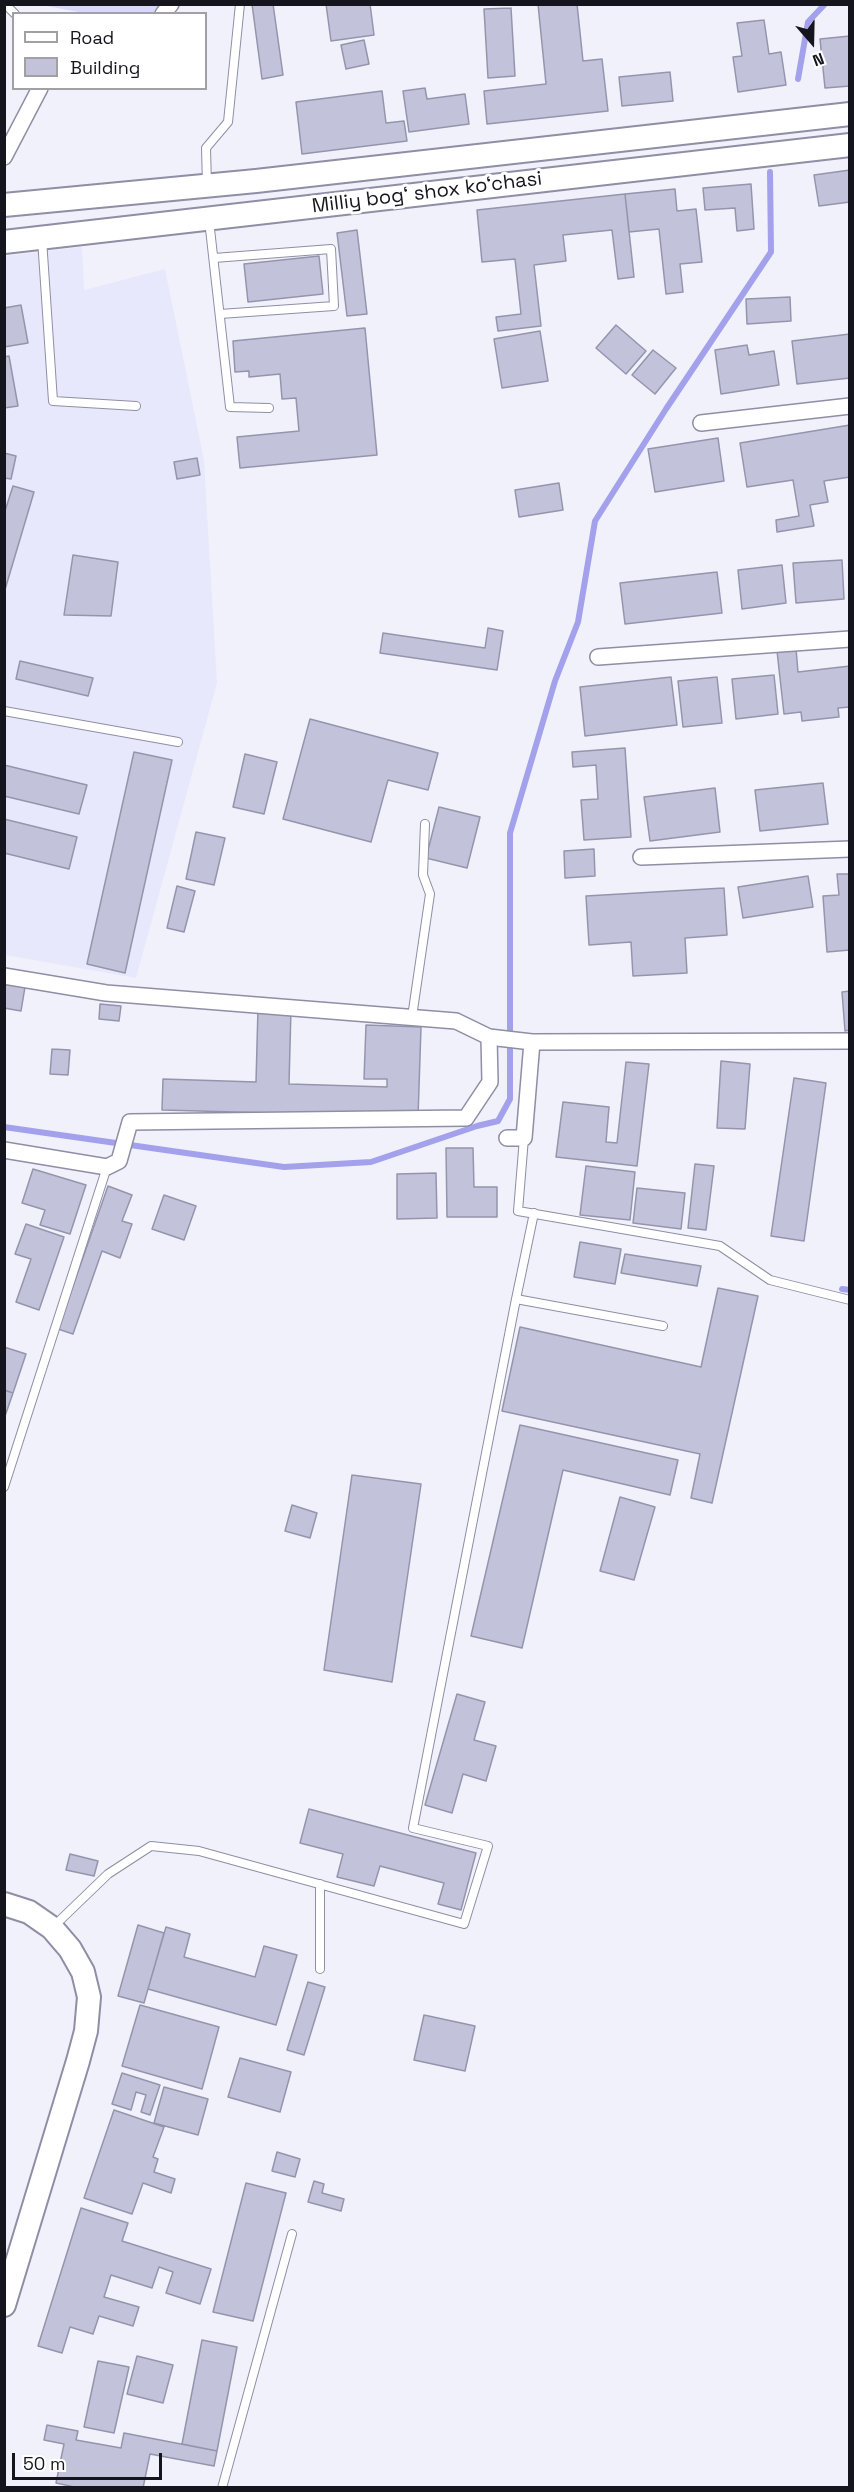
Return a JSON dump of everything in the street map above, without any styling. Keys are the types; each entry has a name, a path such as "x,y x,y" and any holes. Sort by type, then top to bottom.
{"main road":[{"name":"Milliy bog‘ shox ko‘chasi","path":"4,205 207,186 849,114"},
{"path":"601,142 605,173"},
{"name":"Milliy bog‘ shox ko‘chasi","path":"4,242 849,145"},
{"path":"4,1904 29,1912 52,1928 70,1949 83,1972 88,1997 86,2031 4,2305"}],"street":[{"path":"4,173 5,157 39,90"},
{"path":"701,423 849,406"},
{"path":"598,657 849,639"},
{"path":"640,857 849,849"},
{"path":"4,976 106,993 456,1021 489,1037 511,1041 849,1041"},
{"path":"4,1150 107,1167 119,1161 130,1122 466,1118 490,1082 489,1037"},
{"path":"507,1138 524,1138 532,1042"}],"lane":[{"path":"207,186 207,148 228,122 240,4"},
{"path":"209,218 230,407 269,408"},
{"path":"41,237 53,401 136,406"},
{"path":"214,258 331,249 334,306 220,314"},
{"path":"4,711 178,742"},
{"path":"412,1017 430,894 423,875 426,824"},
{"path":"524,1138 518,1211 720,1246 770,1280 849,1300"},
{"path":"4,1487 107,1167"},
{"path":"52,1928 108,1874 151,1846 199,1851 464,1923 488,1846 413,1828 534,1213"},
{"path":"516,1299 663,1326"},
{"path":"320,1884 320,1969"},
{"path":"222,2487 292,2234"}],"shaded area":[{"path":"42,5 160,5 154,12 78,12"},
{"path":"82,247 84,290 165,269 204,460 217,683 136,978 5,955 4,256"}],"building":[{"path":"252,4 273,4 283,75 262,79"},
{"path":"326,4 370,4 374,35 331,41"},
{"path":"538,4 577,4 583,61 602,59 608,111 487,124 484,91 546,84"},
{"path":"511,8 515,76 488,78 484,9"},
{"path":"764,20 769,54 781,52 786,85 738,92 733,57 742,56 737,23"},
{"path":"850,36 850,86 825,88 820,39"},
{"path":"364,40 369,64 346,69 341,45"},
{"path":"670,72 673,101 622,106 619,77"},
{"path":"425,88 427,99 465,94 469,124 409,132 403,91"},
{"path":"382,91 386,123 404,121 407,141 302,154 296,102"},
{"path":"850,170 850,202 819,206 814,175"},
{"path":"751,184 754,229 737,231 735,208 705,210 703,188"},
{"path":"675,189 677,211 696,209 702,262 680,264 683,292 666,294 659,229 629,232 625,194"},
{"path":"625,194 634,277 618,279 612,230 563,235 566,261 534,265 541,326 498,331 496,317 521,314 515,259 482,262 477,210"},
{"path":"357,230 367,314 347,316 337,233"},
{"path":"319,256 323,294 248,302 244,264"},
{"path":"790,297 791,321 747,324 746,299"},
{"path":"21,305 28,343 4,347 4,308"},
{"path":"616,325 646,351 626,374 596,348"},
{"path":"365,328 377,455 240,468 237,437 299,431 296,398 282,399 280,374 249,377 249,371 235,372 233,341"},
{"path":"540,331 548,381 502,388 494,339"},
{"path":"850,334 850,378 797,384 792,341"},
{"path":"747,345 749,355 774,351 779,385 721,394 715,350"},
{"path":"653,350 676,368 655,394 632,375"},
{"path":"9,356 18,406 4,408 4,357"},
{"path":"850,425 850,477 824,481 828,502 810,505 814,526 777,532 776,520 799,516 793,480 747,487 740,443"},
{"path":"718,438 724,481 655,492 648,449"},
{"path":"4,453 16,456 11,479 4,478"},
{"path":"197,458 200,475 177,479 174,462"},
{"path":"559,483 563,510 519,517 515,490"},
{"path":"13,486 34,492 4,593 4,514"},
{"path":"73,555 118,562 111,616 64,615"},
{"path":"842,560 844,599 796,603 793,563"},
{"path":"782,565 786,603 742,609 738,570"},
{"path":"717,572 722,613 625,624 620,583"},
{"path":"488,628 503,631 497,670 380,653 383,633 485,648"},
{"path":"796,649 798,672 850,666 850,707 838,708 839,717 802,721 801,712 784,714 777,651"},
{"path":"20,661 93,678 88,696 16,679"},
{"path":"774,675 778,714 736,719 732,679"},
{"path":"671,677 677,725 585,736 580,687"},
{"path":"717,677 722,723 683,727 678,681"},
{"path":"310,719 438,753 428,790 388,780 371,842 283,819"},
{"path":"625,748 631,837 584,840 581,800 598,799 596,765 573,767 572,752"},
{"path":"134,752 172,760 125,973 87,964"},
{"path":"245,754 277,762 264,814 233,807"},
{"path":"4,765 87,785 79,814 4,796"},
{"path":"823,783 828,824 760,831 755,790"},
{"path":"715,788 720,832 650,841 644,797"},
{"path":"439,807 480,817 467,868 426,858"},
{"path":"4,819 77,837 69,869 4,853"},
{"path":"196,832 225,838 214,885 186,879"},
{"path":"594,849 595,876 565,878 564,851"},
{"path":"837,874 850,874 850,950 827,952 823,896 839,895"},
{"path":"808,876 813,907 743,918 738,887"},
{"path":"177,886 195,891 184,932 167,928"},
{"path":"724,888 727,935 685,938 687,973 633,976 631,942 589,945 586,896"},
{"path":"4,984 25,987 21,1011 4,1008"},
{"path":"850,991 850,1030 845,1031 842,992"},
{"path":"100,1004 121,1006 119,1021 99,1019"},
{"path":"258,1008 291,1009 289,1084 387,1087 387,1079 364,1079 366,1025 421,1027 418,1117 162,1110 163,1079 256,1082"},
{"path":"52,1049 70,1050 68,1075 50,1074"},
{"path":"721,1061 750,1064 745,1129 717,1128"},
{"path":"626,1062 649,1064 637,1166 556,1157 563,1102 609,1107 606,1142 617,1143"},
{"path":"794,1078 826,1083 804,1241 771,1236"},
{"path":"446,1148 473,1148 474,1187 497,1187 497,1217 447,1217"},
{"path":"695,1164 714,1166 706,1230 688,1228"},
{"path":"586,1166 635,1172 630,1220 580,1215"},
{"path":"33,1169 86,1185 70,1234 40,1225 45,1210 22,1203"},
{"path":"436,1173 437,1218 397,1219 397,1174"},
{"path":"108,1186 132,1195 122,1221 132,1224 120,1258 102,1251 73,1334 58,1329"},
{"path":"637,1188 685,1193 681,1229 633,1223"},
{"path":"164,1195 196,1206 184,1240 152,1229"},
{"path":"26,1224 64,1237 39,1310 16,1302 31,1259 15,1254"},
{"path":"580,1242 621,1249 615,1284 574,1277"},
{"path":"625,1254 701,1266 697,1286 621,1273"},
{"path":"718,1288 758,1296 712,1503 691,1498 700,1454 502,1411 520,1327 701,1367"},
{"path":"4,1347 26,1354 13,1393 4,1390"},
{"path":"4,1390 13,1393 4,1419"},
{"path":"520,1425 678,1460 670,1495 563,1470 522,1648 471,1636"},
{"path":"352,1475 421,1484 392,1682 324,1670"},
{"path":"620,1497 655,1507 634,1580 600,1571"},
{"path":"292,1505 317,1513 310,1538 285,1531"},
{"path":"457,1694 485,1702 474,1740 496,1746 486,1781 463,1774 452,1813 425,1805"},
{"path":"309,1809 476,1853 461,1910 438,1904 444,1883 380,1866 374,1886 337,1877 343,1854 300,1843"},
{"path":"70,1854 98,1861 94,1876 66,1870"},
{"path":"138,1925 164,1933 144,2003 118,1996"},
{"path":"166,1927 190,1934 184,1957 255,1977 264,1946 297,1955 276,2025 148,1989"},
{"path":"308,1982 325,1987 304,2055 287,2050"},
{"path":"140,2005 219,2027 202,2089 122,2066"},
{"path":"424,2015 475,2026 465,2071 414,2060"},
{"path":"240,2058 291,2072 280,2112 228,2097"},
{"path":"122,2073 160,2085 150,2115 141,2112 146,2095 136,2092 131,2110 112,2104"},
{"path":"164,2087 208,2099 198,2135 154,2123"},
{"path":"114,2110 164,2127 153,2157 158,2159 154,2172 175,2179 171,2193 143,2183 132,2214 84,2198"},
{"path":"277,2152 300,2159 295,2177 272,2171"},
{"path":"314,2181 324,2184 322,2193 344,2199 341,2211 308,2202"},
{"path":"246,2183 286,2193 253,2321 213,2312"},
{"path":"81,2208 128,2223 122,2241 211,2269 200,2304 166,2293 173,2272 159,2267 152,2288 111,2275 104,2297 139,2307 133,2326 99,2316 93,2334 70,2327 62,2353 38,2346"},
{"path":"202,2340 237,2347 217,2451 182,2444"},
{"path":"137,2356 173,2365 163,2403 127,2394"},
{"path":"98,2361 129,2367 114,2433 84,2427"},
{"path":"47,2425 78,2431 76,2440 121,2448 124,2433 217,2451 214,2466 150,2454 143,2488 79,2488 56,2483 64,2444 44,2440"}],"waterway":[{"path":"798,79 808,22 825,4"},
{"path":"4,1127 284,1167 371,1162 498,1121 510,1099 510,833 555,681 578,622 595,521 666,409 771,252 770,172"},
{"path":"842,1289 850,1290"}]}
